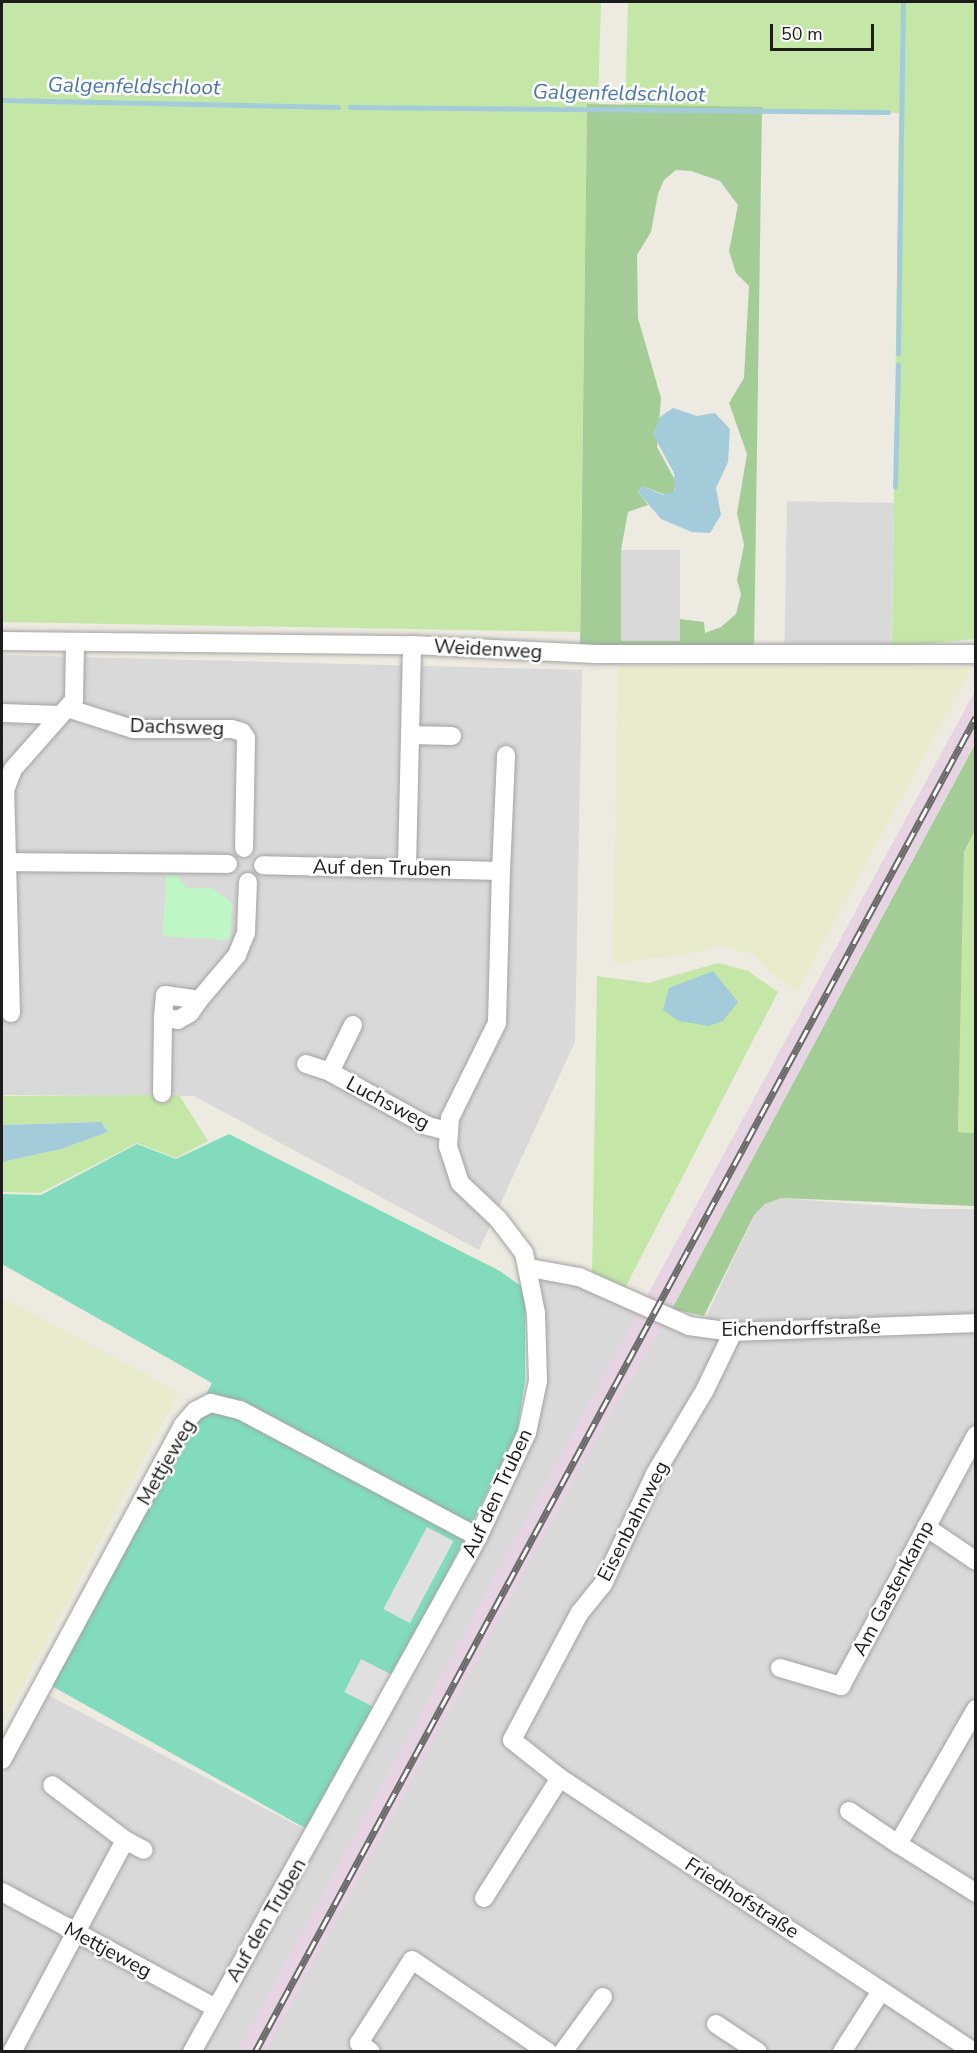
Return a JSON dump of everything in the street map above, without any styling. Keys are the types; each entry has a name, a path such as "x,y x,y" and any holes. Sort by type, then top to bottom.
{"street":[{"name":"Weidenweg","path":"2,641 412,645 596,654 975,654"},
{"path":"11,1013 5,862 5,790 13,770 75,700 75,642"},
{"path":"407,867 412,645"},
{"path":"2,713 65,712"},
{"name":"Dachsweg","path":"65,712 133,729 232,729 242,732 246,738 244,848"},
{"path":"410,735 452,736"},
{"path":"447,1131 496,1023 506,755"},
{"path":"244,848 257,853 262,865 258,876 248,882 234,878 228,864 233,853 244,848"},
{"path":"5,862 228,864"},
{"name":"Auf den Truben","path":"262,865 501,871"},
{"path":"162,1093 165,995 199,1000 243,944 248,882"},
{"name":"Luchsweg","path":"330,1072 353,1025"},
{"name":"Luchsweg","path":"306,1064 330,1072 428,1126 447,1131"},
{"name":"Auf den Truben","path":"192,2052 478,1537 521,1449 536,1398 538,1336 530,1269 515,1239 460,1183 447,1131"},
{"name":"Eichendorffstraße","path":"530,1269 579,1277 689,1326 733,1332 975,1323"},
{"name":"Eisenbahnweg","path":"512,1740 580,1612 603,1584 656,1474 705,1390 733,1332"},
{"name":"Mettjeweg","path":"2,1760 183,1425 195,1411 211,1403 240,1410 478,1537"},
{"name":"Am Gastenkamp","path":"780,1668 841,1686 975,1435"},
{"path":"926,1527 975,1561"},
{"path":"898,1844 975,1709"},
{"name":"Friedhofstraße","path":"512,1740 560,1778 974,2052"},
{"path":"484,1898 560,1778"},
{"path":"51,1785 125,1840 144,1850"},
{"path":"849,1810 975,1893"},
{"path":"12,2052 77,1934 125,1840"},
{"name":"Mettjeweg","path":"2,1892 216,2008"},
{"path":"365,2047 412,1960 548,2052"},
{"path":"842,2052 881,1991"},
{"path":"563,2052 603,1997"},
{"path":"716,2024 758,2052"}],"shaded area":[{"path":"787,501 894,503 891,647 785,645"},
{"path":"621,550 680,550 680,641 621,641"},
{"path":"2,655 582,670 575,1042 479,1250 194,1096 2,1095"},
{"path":"975,691 975,743 672,1309 588,1455 266,2051 237,2052"},
{"path":"781,1198 927,1209 975,1209 975,2051 192,2052 397,1702 532,1436 545,1393 539,1284 548,1279 566,1281 697,1336 754,1215 765,1204"},
{"path":"427,1527 453,1541 410,1623 383,1609"},
{"path":"361,1659 391,1674 374,1707 344,1692"},
{"path":"46,1694 312,1833 189,2051 2,2052 2,1777"}],"green space":[{"path":"2,2 601,2 598,104 587,104 580,632 2,622"},
{"path":"628,2 975,2 975,639 892,647 899,113 625,105"},
{"path":"587,104 762,107 754,654 580,653","holes":["676,170 691,171 720,181 738,205 729,251 736,273 749,286 744,378 729,403 747,454 737,513 744,545 737,580 741,594 736,614 721,627 705,633 704,622 680,619 680,641 621,641 621,550 628,512 648,505 638,492 642,486 668,496 674,493 676,482 657,447 661,398 638,318 637,255 651,232 658,194 664,180"]},
{"path":"618,665 972,667 797,991 775,977 753,954 718,946 685,955 613,963"},
{"path":"975,744 975,830 964,852 958,1132 975,1133 975,1206 781,1198 765,1204 754,1215 704,1316 672,1309"},
{"path":"975,830 975,1133 958,1132 964,852"},
{"path":"176,875 187,888 212,888 232,903 230,940 163,936 166,876"},
{"path":"718,963 748,971 778,992 625,1288 592,1273 597,976 648,983","holes":["713,972 738,1002 669,988"]},
{"path":"179,1095 208,1141 176,1158 137,1143 40,1193 2,1192 2,1162 61,1149 108,1132 101,1122 2,1125 2,1096"},
{"path":"229,1134 500,1271 525,1289 525,1381 517,1432 379,1711 312,1832 50,1685 212,1383 2,1264 2,1194 41,1195 137,1144 176,1159"},
{"path":"2,1297 179,1392 2,1725"}],"water":[{"path":"673,408 697,416 715,413 730,429 728,462 716,488 721,515 710,533 692,532 661,519 638,492 642,486 663,495 675,491 674,473 653,434 660,417"},
{"path":"713,971 738,1002 723,1021 709,1026 678,1021 663,1010 669,988"},
{"path":"101,1122 108,1132 61,1149 2,1162 2,1125"}],"waterway":[{"path":"898,354 903,2"},
{"name":"Galgenfeldschloot","path":"2,100 338,107"},
{"name":"Galgenfeldschloot","path":"350,107 888,112"},
{"path":"895,487 898,365"}],"railway":[{"path":"255,2052 976,717"}]}
